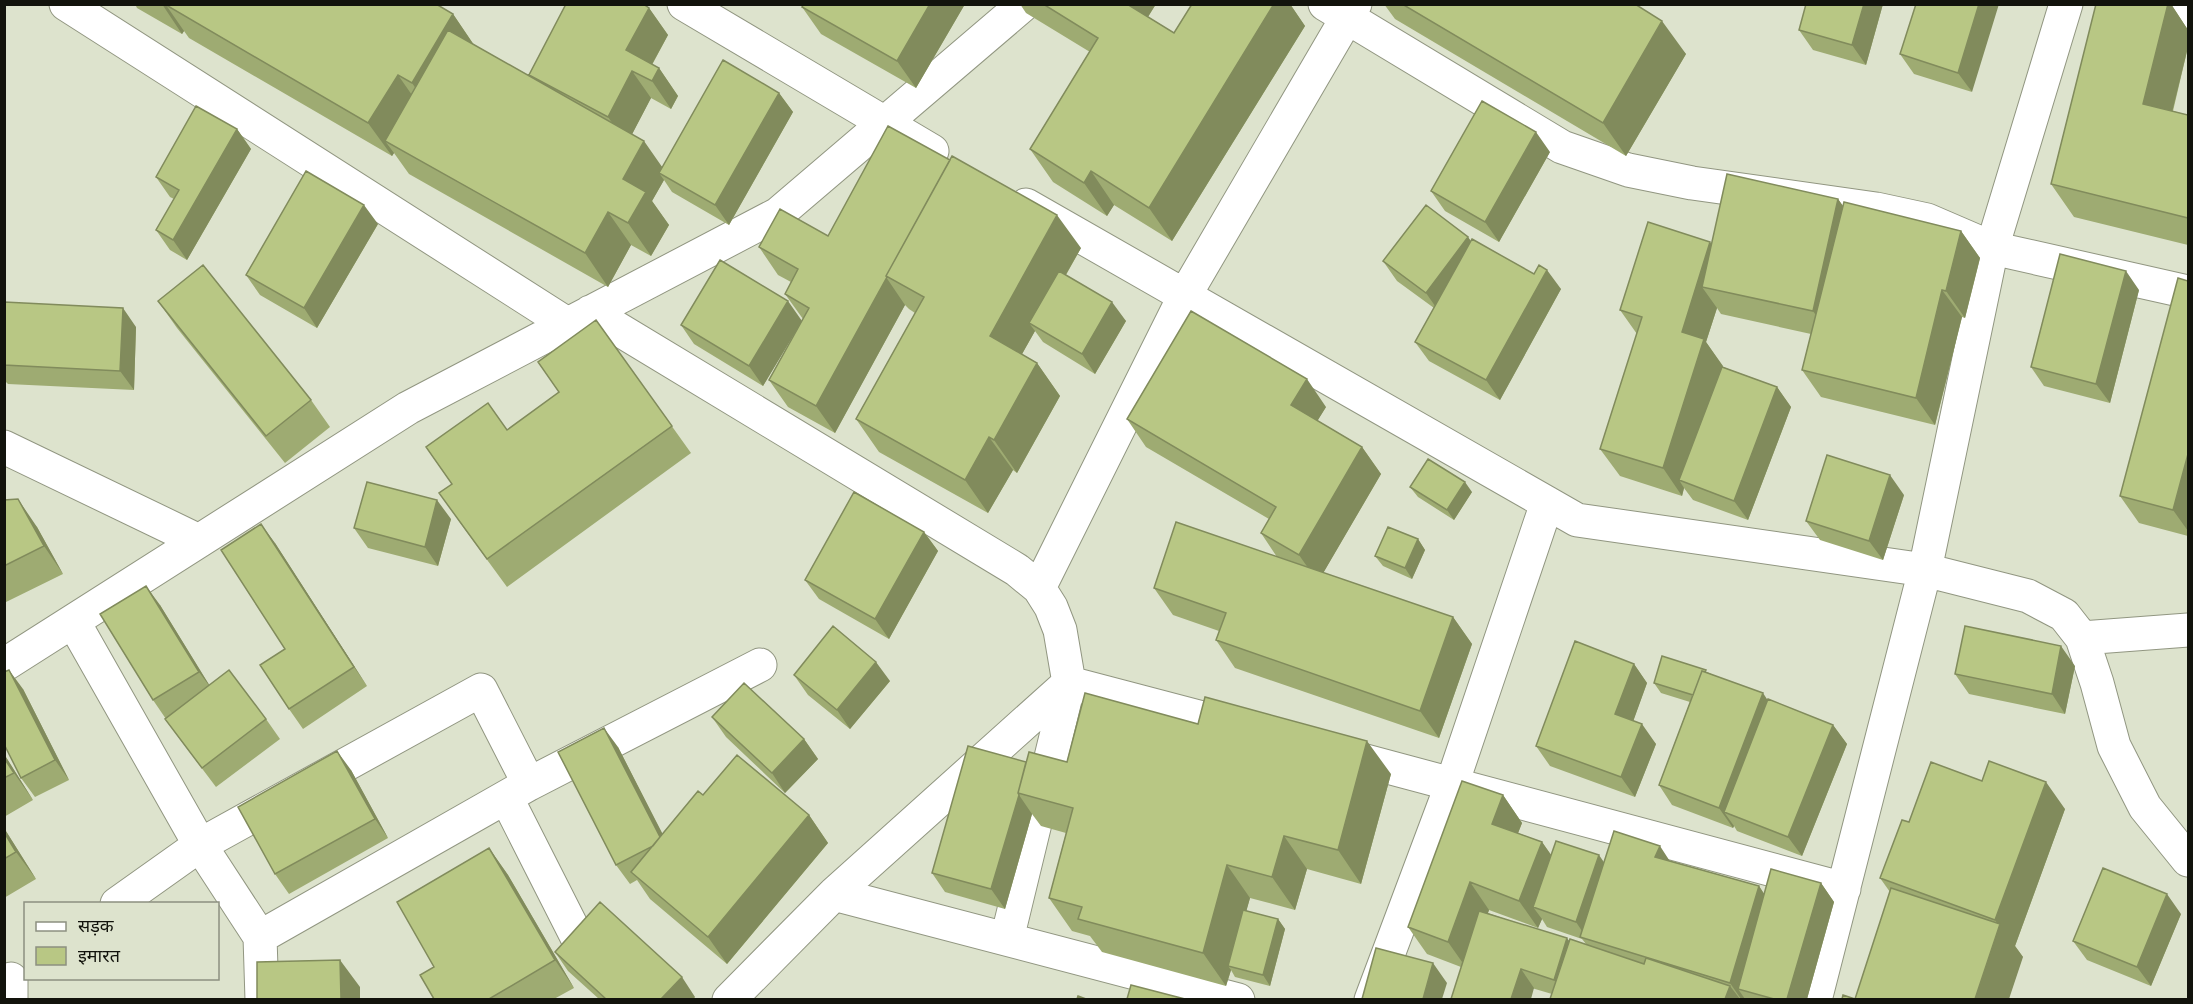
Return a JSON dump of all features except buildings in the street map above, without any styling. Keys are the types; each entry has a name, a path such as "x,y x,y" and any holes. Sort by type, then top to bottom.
{"street":[{"path":"66,4 579,318 1017,570 1039,588 1051,607 1059,630 1069,683 1007,939"},
{"path":"684,4 956,165"},
{"path":"4,665 408,408 778,214 1024,4"},
{"path":"1815,999 1925,570 1992,248 2066,4"},
{"path":"2138,4 2188,14"},
{"path":"1039,588 1185,295 1342,9 1562,147 1628,171 1692,183 1876,209 1927,220 1992,248 2188,292"},
{"path":"998,189 1577,520 1925,570 2028,596 2064,615 2082,638 2114,747 2145,807 2188,860"},
{"path":"4,447 199,541"},
{"path":"1371,999 1452,784 1547,503"},
{"path":"73,621 200,845 260,937 262,999"},
{"path":"2082,638 2188,630"},
{"path":"260,937 518,791 760,665"},
{"path":"1069,683 1272,737"},
{"path":"729,999 834,894 1069,683"},
{"path":"118,902 200,845 481,690 518,791 579,941"},
{"path":"1317,748 1844,889"},
{"path":"834,894 1238,999"}]}
